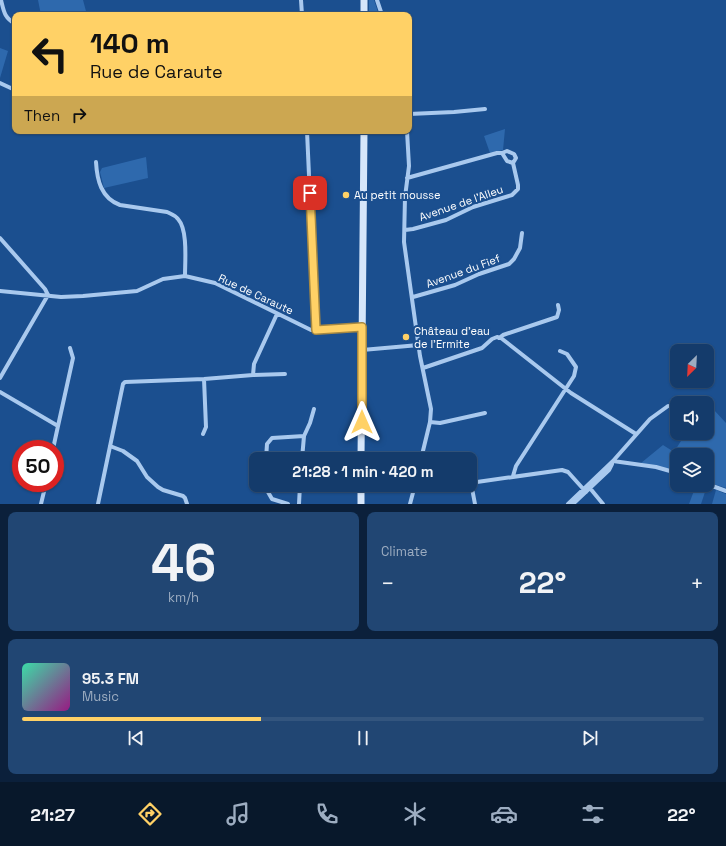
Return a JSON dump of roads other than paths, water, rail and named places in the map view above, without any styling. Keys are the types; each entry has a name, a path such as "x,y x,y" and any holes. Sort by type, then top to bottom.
{"main road":[{"path":"364,0 364,12"},
{"path":"362,452 364,134"},
{"path":"361,492 361,504"}],"street":[{"path":"1,0 5,15 12,22"},
{"path":"301,0 302,12"},
{"path":"377,0 381,12"},
{"path":"0,83 12,89"},
{"path":"412,114 484,109"},
{"path":"307,134 316,330"},
{"path":"407,134 408,156 404,242 419,345 431,409 430,422 423,452"},
{"name":"Avenue de l'Alleu","path":"405,230 446,220 473,207 512,195 518,189 513,163 516,158 514,154 507,150 502,153"},
{"path":"407,178 497,153 502,153 507,161 513,163"},
{"path":"96,162 100,185 103,192 113,202 120,205 167,212 178,219 184,234 185,276"},
{"name":"Avenue du Fief","path":"413,297 455,285 479,274 509,264 514,259 520,248 522,233"},
{"path":"0,238 45,289 48,295 0,378"},
{"name":"Rue de Caraute","path":"0,291 83,296 128,292 137,290 163,279 185,276 215,283 311,330 362,327"},
{"path":"423,368 482,348 492,339 501,338 503,335 557,317 559,310 558,305"},
{"path":"253,375 254,364 277,314"},
{"path":"501,338 565,389 636,434"},
{"path":"362,350 419,345"},
{"path":"55,440 74,358 70,348"},
{"path":"513,476 516,466 574,376 576,367 567,354 560,351"},
{"path":"98,504 123,384 128,381 204,379 285,374"},
{"path":"203,434 206,427 204,379"},
{"path":"0,392 58,426"},
{"path":"573,504 650,419 668,406"},
{"path":"303,452 304,436 310,424 314,409"},
{"path":"430,422 447,422 486,413"},
{"path":"266,452 267,444 272,438 304,436"},
{"path":"110,446 131,455 153,483 163,490 183,496 187,504"},
{"path":"613,461 656,467 670,471"},
{"path":"477,482 562,470 568,472 585,491"},
{"path":"589,487 603,504"},
{"path":"714,487 726,491"},
{"path":"568,504 585,491"},
{"path":"42,504 44,492"},
{"path":"268,492 272,499 288,504"},
{"path":"299,504 300,492"},
{"path":"410,504 413,492"},
{"path":"472,492 475,504"}],"place":[{"name":"Au petit mousse","path":"346,195"},
{"name":"Château d'eau de l'Ermite","path":"406,337"}]}
